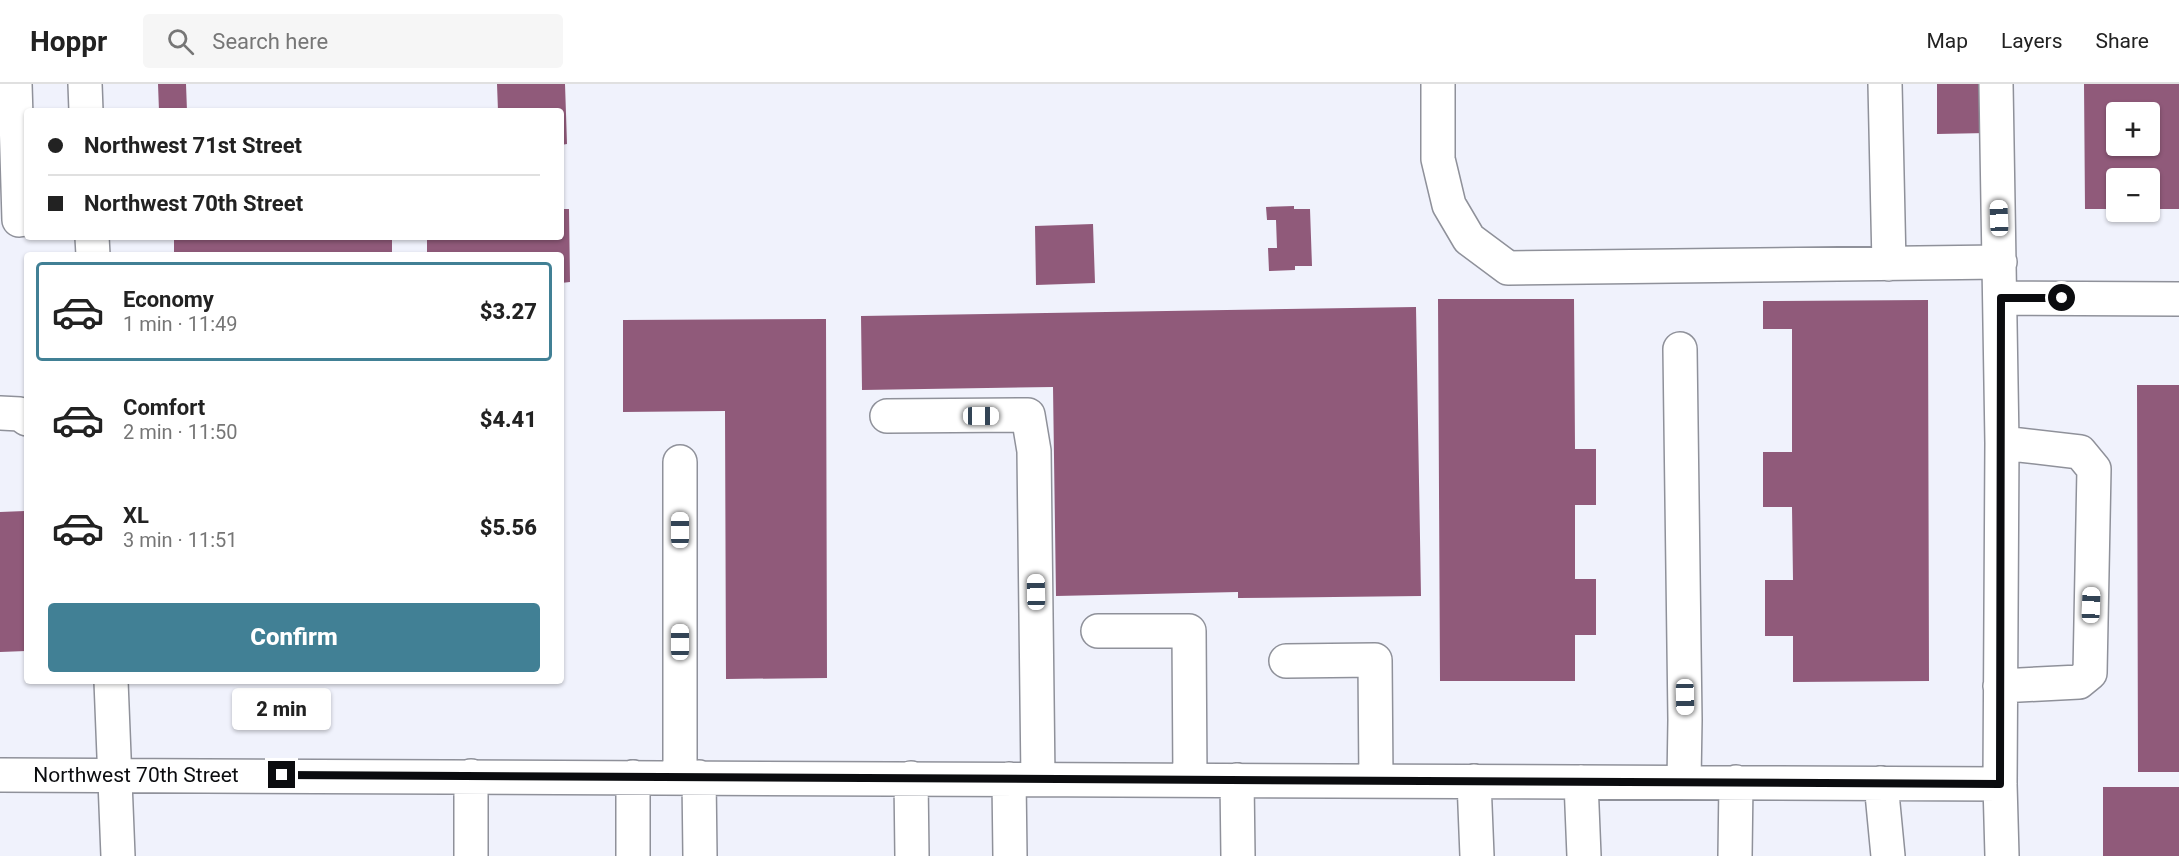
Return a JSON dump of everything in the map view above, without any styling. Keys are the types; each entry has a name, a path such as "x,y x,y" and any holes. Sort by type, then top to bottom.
{"street":[{"path":"15,84 19,220 24,219"},
{"path":"85,84 86,108"},
{"path":"1438,84 1438,159 1449,205 1469,239 1508,268 2000,262"},
{"path":"1885,84 1889,264"},
{"path":"1996,84 2001,298 2000,784 2002,856"},
{"path":"2001,298 2179,299"},
{"path":"1680,349 1684,782"},
{"path":"0,413 20,414 24,417"},
{"path":"887,416 1028,415 1034,451 1023,779 1010,856"},
{"path":"2000,686 2079,682 2090,673 2094,469 2080,452 2002,443"},
{"path":"680,462 689,777 700,856"},
{"path":"1098,631 1189,631 1190,780"},
{"path":"1286,661 1375,660 1376,781"},
{"path":"111,684 118,856"},
{"name":"Northwest 70th Street","path":"0,775 2000,784"},
{"path":"471,776 471,856"},
{"path":"633,777 633,856"},
{"path":"911,778 912,856"},
{"path":"1238,780 1239,856"},
{"path":"1474,781 1477,856"},
{"path":"1581,782 1584,856"},
{"path":"1735,856 1736,782"},
{"path":"1881,783 1888,856"}],"building":[{"path":"158,84 186,84 187,108 159,108"},
{"path":"497,84 565,84 567,144 564,144 564,108 498,108"},
{"path":"1937,84 1987,84 1987,133 1937,134"},
{"path":"2084,84 2179,84 2179,209 2160,209 2160,168 2106,168 2106,209 2085,209"},
{"path":"1294,206 1294,209 1310,209 1312,266 1295,266 1295,270 1269,271 1268,248 1277,248 1276,220 1267,220 1266,207"},
{"path":"564,209 569,209 570,282 564,283 564,252 427,252 427,240 564,240"},
{"path":"1093,224 1095,283 1036,285 1035,226"},
{"path":"174,240 392,240 392,252 174,252"},
{"path":"1438,299 1574,299 1575,449 1596,449 1596,505 1575,505 1575,579 1596,579 1596,635 1575,635 1575,681 1440,681"},
{"path":"1928,300 1929,681 1793,682 1793,636 1765,636 1765,580 1793,580 1792,507 1763,507 1763,452 1792,452 1792,329 1763,329 1763,301"},
{"path":"1416,307 1421,596 1238,598 1238,592 1056,596 1053,387 862,390 861,316"},
{"path":"826,319 827,678 726,679 725,411 623,412 623,320"},
{"path":"2137,385 2179,385 2179,772 2138,772"},
{"path":"24,511 24,651 0,652 0,512"},
{"path":"2103,787 2179,787 2179,856 2103,856"}],"route":[{"path":"282,775 2000,784 2001,298 2062,298"}]}
